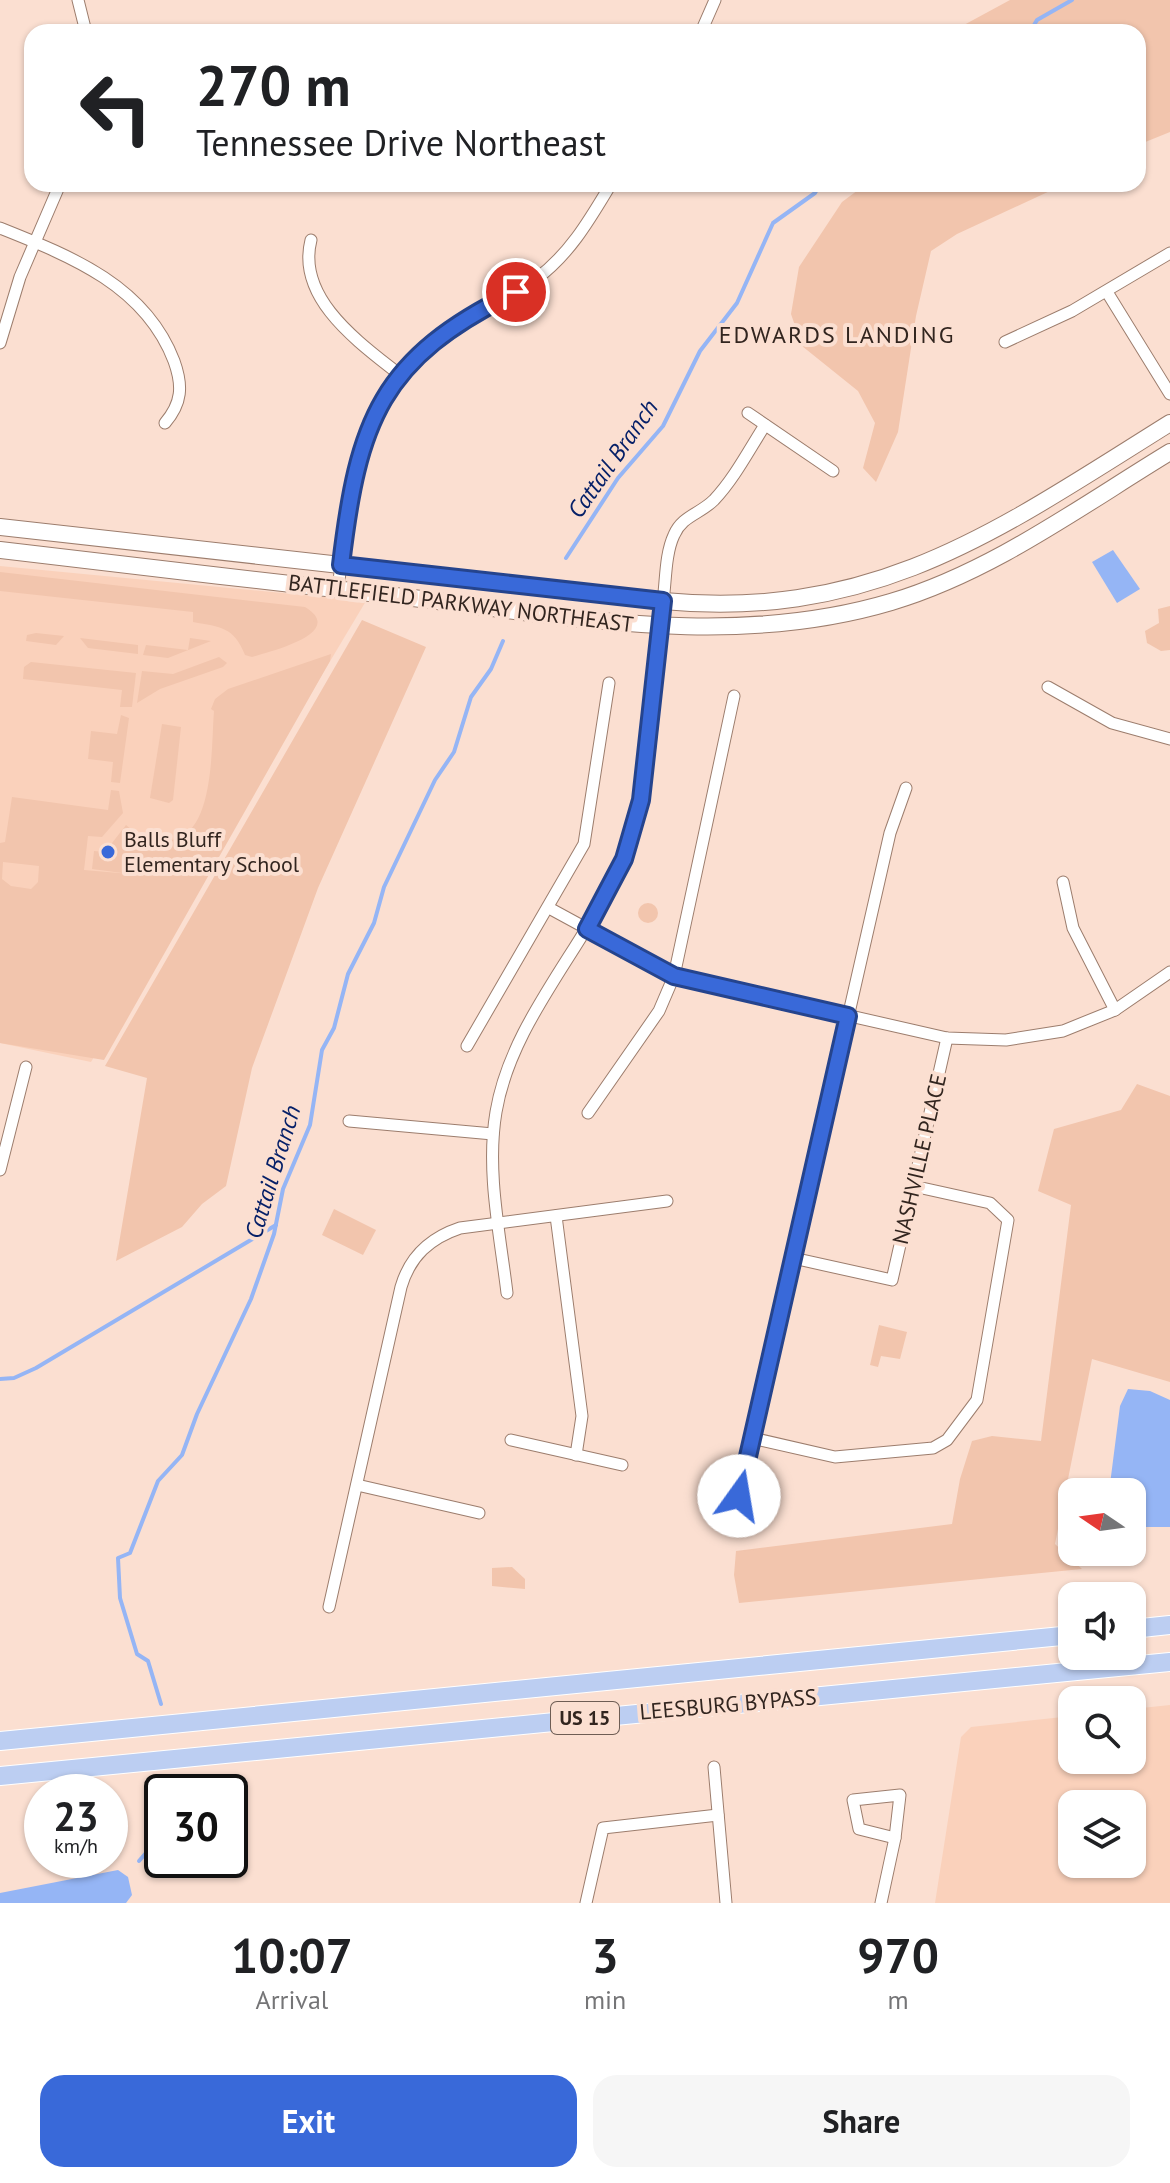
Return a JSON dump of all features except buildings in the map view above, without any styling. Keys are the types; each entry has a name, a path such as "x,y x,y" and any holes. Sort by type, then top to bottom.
{"highway":[{"path":"1146,1628 1170,1625"},
{"name":"LEESBURG BYPASS","path":"0,1741 1058,1636"},
{"name":"LEESBURG BYPASS","path":"0,1776 1170,1662"}],"main road":[{"name":"BATTLEFIELD PARKWAY NORTHEAST","path":"0,527 663,601 708,604 779,600 855,587 911,571 1006,526 1170,423"},
{"name":"BATTLEFIELD PARKWAY NORTHEAST","path":"0,550 660,626 781,625 893,601 982,565 1170,452"}],"street":[{"path":"78,0 84,24"},
{"path":"704,24 715,0"},
{"path":"0,343 35,242 57,192"},
{"path":"338,589 357,459 379,408 400,375 441,335 516,292 555,263 585,226 606,192"},
{"path":"0,228 108,279 136,302 159,330 174,360 181,388 177,409 165,423"},
{"path":"311,240 307,266 324,301 354,338 400,375"},
{"path":"1005,342 1107,292 1170,253"},
{"path":"1107,292 1170,394"},
{"path":"748,413 833,471"},
{"path":"507,1293 492,1170 493,1134 511,1060 624,859 641,800 673,536 689,516 711,504 721,492 765,425"},
{"path":"467,1046 575,864 589,824 609,683"},
{"path":"1048,687 1112,723 1170,739"},
{"path":"588,1113 659,1011 674,976 734,696"},
{"path":"732,1526 890,833 906,788"},
{"path":"1063,882 1073,928 1115,1010"},
{"path":"549,908 674,976 947,1038 1036,1037 1092,1022 1170,972"},
{"name":"NASHVILLE PLACE","path":"793,1258 892,1280 947,1038"},
{"path":"0,1170 26,1067"},
{"path":"349,1121 493,1134"},
{"path":"0,1124 13,1127"},
{"path":"752,1438 835,1457 933,1448 947,1440 974,1409 1008,1220 998,1207 990,1203 913,1186"},
{"path":"329,1607 401,1287 410,1264 430,1242 445,1233 667,1201"},
{"path":"556,1216 582,1416 576,1455"},
{"path":"511,1440 622,1465"},
{"path":"357,1485 479,1513"},
{"path":"714,1767 726,1903"},
{"path":"881,1903 895,1838 900,1795 853,1800 859,1829 895,1838"},
{"path":"586,1903 603,1828 718,1815"}],"shaded area":[{"path":"1010,0 1170,0 1170,132 1146,142 1146,24 966,24"},
{"path":"855,192 1048,192 957,234 931,251 916,316 898,432 876,482 863,468 875,423 858,391 802,346 791,314 799,267 842,202"},
{"name":"Balls Bluff Elementary School","path":"0,566 366,601 91,1062 0,1043"},
{"path":"0,572 305,607 316,616 317,625 301,640 252,657 245,655 236,639 225,630 193,622 193,612 0,591"},
{"path":"1170,606 1170,650 1161,651 1147,643 1145,631 1159,623 1158,609"},
{"path":"362,620 426,647 318,888 252,1068 226,1186 202,1204 182,1227 116,1261 147,1078 105,1066"},
{"path":"27,635 64,636 56,645 26,641"},
{"path":"80,638 138,645 138,654 88,648"},
{"path":"190,638 211,641 168,658 143,655 146,645 188,650"},
{"path":"331,654 330,661 104,1060 0,1043 0,843 5,842 12,797 108,810 111,790 119,791 123,813 102,837 88,836 84,870 130,874 92,869 94,851 105,852 126,825 148,838 165,841 186,834 196,822 208,786 211,765 214,711 211,709 215,699 228,689","holes":["3,862 39,866 38,882 31,889 11,886 2,879"]},
{"path":"219,657 227,663 223,667 160,689 137,703 142,671 173,674"},
{"path":"31,662 136,673 132,707 120,707 122,690 23,679 24,667"},
{"path":"121,715 129,718 120,783 111,782 113,762 88,759 91,731 117,734"},
{"path":"162,724 181,727 173,800 169,803 150,798"},
{"path":"648,903 655,906 658,913 655,920 648,923 641,920 638,913 641,906"},
{"path":"1137,1084 1170,1096 1170,1382 1092,1359 1068,1478 1058,1478 1055,1544 1058,1547 1058,1566 1079,1566 1082,1569 739,1603 734,1575 736,1551 952,1524 960,1479 972,1441 992,1436 1041,1441 1071,1205 1038,1191 1054,1129 1121,1110"},
{"path":"334,1209 376,1230 363,1255 322,1235"},
{"path":"879,1325 907,1332 900,1359 881,1356 878,1367 870,1365"},
{"path":"512,1567 525,1579 525,1589 492,1586 492,1568"},
{"path":"1170,1705 1170,1903 935,1903 961,1737 971,1727 1058,1718 1058,1774 1146,1774 1146,1708"}],"water":[{"path":"1113,550 1140,589 1117,603 1092,562"},
{"path":"1128,1389 1150,1391 1170,1400 1170,1527 1146,1527 1146,1478 1111,1478 1120,1406"},
{"path":"128,1877 132,1895 126,1903 0,1903 0,1893 77,1878"}],"waterway":[{"name":"Cattail Branch","path":"1035,24 1072,0"},
{"name":"Cattail Branch","path":"566,558 618,478 663,426 700,351 737,303 773,223 816,192"},
{"name":"Cattail Branch","path":"161,1704 148,1661 137,1654 120,1598 118,1558 130,1553 158,1481 182,1455 197,1414 251,1299 274,1234 283,1189 310,1125 322,1050 334,1028 348,974 374,923 384,887 435,780 454,752 471,697 491,669 503,641"},
{"path":"0,1379 14,1378 36,1368 276,1225"},
{"name":"Cattail Branch","path":"139,1861 144,1855"}],"place":[{"name":"Balls Bluff Elementary School","path":"108,852"}],"district":[{"name":"EDWARDS LANDING","path":"837,335"}],"route":[{"path":"516,292 465,318 441,335 419,354 392,387 366,432 357,459 341,565 663,601 641,800 624,859 587,929 674,976 848,1016 739,1496"}]}
